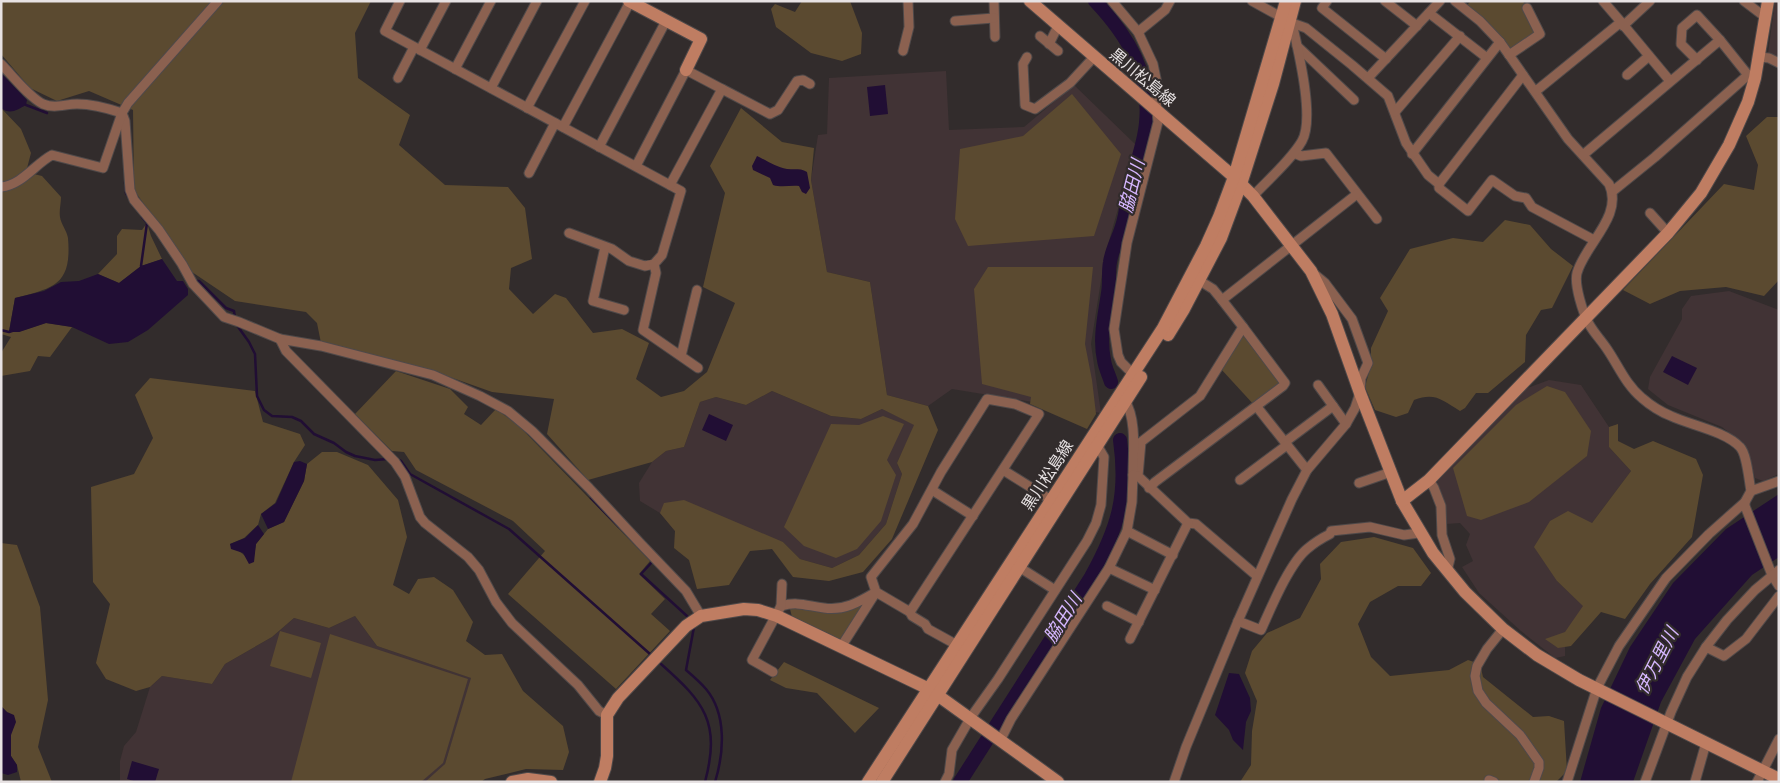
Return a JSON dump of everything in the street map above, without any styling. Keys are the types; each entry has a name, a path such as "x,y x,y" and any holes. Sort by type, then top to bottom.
{"street":[{"path":"1,187 18,181 52,154 102,168 122,112 128,103 218,1"},
{"path":"400,1 385,31 681,191 662,255 654,264 645,266 629,261 606,247 569,232"},
{"path":"398,78 446,1"},
{"path":"455,69 491,1"},
{"path":"491,88 537,1"},
{"path":"527,108 585,1"},
{"path":"529,173 559,125 630,1 701,39 636,166"},
{"path":"904,51 909,27 908,1"},
{"path":"994,1 995,37"},
{"name":"黒川松島線","path":"1030,1 1238,180"},
{"path":"1112,1 1138,32 1153,64 1158,88 1158,122 1127,243 1114,329 1118,355 1121,362 1132,374"},
{"path":"1138,32 1165,10 1170,1"},
{"path":"1252,1 1288,21 1306,28 1388,96 1412,154 1439,184 1440,188 1468,211 1492,180 1514,196 1526,198 1532,207 1594,240"},
{"path":"1253,196 1294,152 1303,140 1307,128 1308,110 1297,46 1288,21 1286,1"},
{"path":"1295,1 1238,180 1293,246 1310,271 1332,314 1402,501 1419,533 1446,571 1482,610 1537,655 1599,689 1706,743 1760,776 1779,779"},
{"path":"1327,1 1322,8 1386,59"},
{"path":"1385,1 1417,26"},
{"path":"1368,78 1440,1"},
{"path":"1455,1 1480,21 1500,42 1568,139 1604,177 1613,191 1612,204 1607,219 1583,258 1577,275 1578,294 1589,324 1630,385 1642,399 1670,416 1714,432 1740,447 1751,491 1745,504 1709,534 1666,578 1619,646 1599,689 1567,782"},
{"path":"1603,1 1670,81"},
{"path":"1536,91 1650,1"},
{"path":"1744,1 1765,17"},
{"path":"1402,501 1429,480 1668,232 1700,193 1729,145 1748,102 1752,76 1759,57 1768,1"},
{"path":"1509,55 1540,34 1527,8"},
{"path":"1429,13 1488,58"},
{"path":"1697,60 1682,44 1682,28 1697,15 1752,76"},
{"path":"955,21 994,18"},
{"path":"600,147 666,21"},
{"path":"1049,44 1058,26"},
{"path":"1040,36 1058,51"},
{"path":"1395,112 1460,36"},
{"path":"1583,155 1720,40"},
{"path":"1412,154 1500,42"},
{"path":"1297,46 1354,100"},
{"path":"1027,57 1023,64 1025,105 1035,109 1070,83 1094,56"},
{"path":"1627,75 1650,56"},
{"path":"1759,57 1768,58 1779,64"},
{"path":"1,64 42,104 54,107 75,104 99,106 122,112"},
{"path":"686,70 770,114 778,110 797,81 803,80 810,84"},
{"path":"1439,184 1523,75"},
{"path":"1613,191 1752,76"},
{"path":"670,185 722,89"},
{"path":"122,112 125,121 130,190 134,200 159,230 192,282 224,317 280,339 321,346 433,375 485,398 508,411 532,431 686,591 700,616"},
{"path":"1294,152 1301,156 1326,153 1377,219"},
{"name":"黒川松島線","path":"882,782 934,691 957,645 1055,502 1097,445 1179,317 1200,281 1221,238 1238,180"},
{"name":"黒川松島線","path":"868,782 934,691 1019,567 1055,502 1132,374 1163,328 1238,180"},
{"path":"1222,300 1357,194"},
{"path":"1650,213 1668,232"},
{"path":"606,247 593,301 624,310"},
{"path":"654,264 656,273 642,330 698,368"},
{"path":"1149,488 1257,407 1285,383 1213,289 1200,281"},
{"path":"681,356 697,290"},
{"path":"1001,739 1011,719 1109,568 1127,531 1141,442 1200,396 1243,328"},
{"path":"280,339 286,351 393,459 405,477 420,517 425,523 468,558 479,570 496,602 512,623 578,685 600,711 607,715"},
{"path":"1318,385 1346,424"},
{"path":"1174,782 1186,747 1238,621 1292,499 1307,470 1346,424 1355,408 1360,392"},
{"path":"910,612 1039,414 1016,404 988,399 913,524 871,577 876,592 910,612 912,616 925,624 928,629 957,645"},
{"path":"1126,401 1129,407 1133,438 1135,476 1188,523 1196,524 1257,576"},
{"path":"1240,480 1334,406"},
{"path":"1257,407 1307,470"},
{"path":"944,782 949,774 952,750 971,717 998,679 1087,541 1096,522 1101,505 1104,478 1104,457 1097,445"},
{"path":"1003,470 1055,502"},
{"path":"1359,483 1391,472"},
{"path":"1429,480 1441,506 1442,535 1450,558 1446,571"},
{"path":"1751,491 1779,481"},
{"path":"932,490 973,516"},
{"path":"1745,504 1779,586"},
{"path":"1130,640 1188,523"},
{"path":"1238,621 1261,630 1280,589 1298,560 1306,550 1332,531 1370,527 1404,535 1419,533"},
{"path":"1127,531 1173,555"},
{"path":"1019,567 1055,590"},
{"path":"1109,568 1155,590"},
{"path":"1645,782 1665,723 1687,677 1706,647 1727,620 1773,572"},
{"path":"773,672 752,660 779,611 782,584"},
{"path":"779,611 793,603 826,608 842,608 856,604 876,592"},
{"path":"841,647 876,592"},
{"path":"1706,647 1724,656 1746,639 1779,596"},
{"path":"1107,606 1139,622"},
{"path":"600,782 607,756 607,715 618,698 686,626 700,616 744,609 779,611 841,647 934,691 1058,782"},
{"path":"1503,629 1486,649 1477,666 1475,676 1478,691 1486,703 1520,735 1539,762 1534,782"},
{"path":"1760,776 1779,738"},
{"path":"1695,782 1706,743"},
{"path":"512,782 528,779 551,782"}],"shaded area":[{"path":"1,1 371,1 355,33 358,78 410,115 399,145 445,185 508,187 525,208 532,259 511,268 509,289 533,314 555,294 566,298 593,333 622,329 649,343 636,379 661,397 684,391 707,372 735,303 703,287 725,193 710,166 741,108 782,142 814,148 811,180 827,272 870,282 887,395 928,406 938,430 892,539 863,572 829,581 793,577 772,549 750,551 729,585 697,589 689,560 674,548 675,531 660,513 664,503 684,500 783,542 800,559 832,568 859,555 886,524 902,474 897,463 914,425 882,409 861,419 831,416 772,391 746,405 716,397 700,402 684,447 666,451 652,462 588,480 547,434 554,399 492,392 433,371 321,343 317,323 306,312 235,301 192,272 134,190 133,110 89,91 57,101 30,88 1,54"},
{"path":"802,1 850,1 862,33 861,54 842,61 811,53 776,27 771,9 775,4 795,12"},
{"path":"1471,1 1523,1 1536,32 1509,50 1466,6"},
{"path":"1775,1 1779,1 1779,60 1768,54"},
{"path":"946,71 949,130 1024,127 1074,85 1136,145 1105,255 1091,344 1101,413 952,389 928,406 887,395 870,282 827,272 811,180 818,135 827,134 829,78"},
{"path":"1072,94 1121,154 1094,236 968,246 955,219 960,149 1023,136"},
{"path":"1,108 21,129 31,153 26,172 42,176 61,197 60,217 68,238 67,266 63,275 58,282 50,287 15,298 9,331 19,332 46,323 72,327 50,357 38,356 30,371 1,376 1,353 11,337 1,334"},
{"path":"1767,117 1779,117 1779,280 1764,296 1726,287 1680,291 1650,304 1623,290 1724,184 1754,190 1758,165 1746,136"},
{"path":"1505,220 1530,225 1551,249 1573,266 1552,308 1541,310 1526,335 1525,362 1488,393 1476,393 1465,408 1460,411 1433,397 1414,400 1408,413 1396,417 1375,410 1365,387 1371,365 1371,348 1388,311 1380,298 1410,249 1453,238 1483,242"},
{"path":"147,223 162,259 141,266 119,283 98,274 117,254 117,236 122,229 142,230"},
{"path":"988,267 1093,267 1085,344 1096,414 1087,429 1030,404 1031,397 982,384 974,289"},
{"path":"1729,291 1779,310 1779,474 1763,481 1755,478 1746,446 1722,427 1668,405 1648,389 1650,377 1682,319 1682,309 1691,296"},
{"path":"1243,332 1282,383 1255,406 1221,369"},
{"path":"396,371 450,389 468,407 464,414 481,425 496,409 519,426 650,561 639,574 665,599 651,614 670,631 616,689 508,594 545,551 513,521 416,470 404,452 392,451 355,414"},
{"path":"150,378 255,391 263,422 300,434 305,445 294,462 275,503 261,514 258,525 244,538 230,544 253,562 256,544 268,529 284,522 304,481 307,464 322,452 337,452 368,465 398,500 407,537 393,585 409,594 418,579 434,577 453,590 473,622 466,641 485,655 502,654 523,691 563,726 569,752 563,770 526,769 485,779 481,782 425,782 445,764 471,678 377,646 355,616 329,628 294,618 272,637 225,664 212,684 162,676 150,687 136,691 106,679 96,663 110,604 93,582 91,487 134,474 153,438 135,395"},
{"path":"1549,380 1581,385 1609,427 1609,447 1631,471 1592,523 1557,581 1584,606 1565,633 1565,656 1555,658 1521,631 1479,593 1462,567 1473,561 1466,545 1470,534 1460,523 1446,524 1445,510 1437,481 1522,390"},
{"path":"1547,386 1565,392 1591,431 1587,456 1529,502 1481,520 1467,516 1453,468 1516,405"},
{"path":"772,391 831,416 861,419 882,409 915,425 897,463 902,474 886,524 859,555 832,568 800,559 783,542 675,531 660,513 640,501 639,483 652,462 666,451 684,447 700,402 716,397 746,405"},
{"path":"883,416 904,424 887,460 896,475 881,521 857,549 836,558 804,546 784,527 831,424 859,425"},
{"path":"1618,424 1618,441 1634,449 1653,441 1696,459 1703,475 1692,537 1650,584 1625,619 1601,612 1571,646 1558,648 1545,639 1565,632 1583,606 1557,581 1534,547 1550,521 1568,511 1592,523 1631,471 1609,447 1609,427"},
{"path":"1374,537 1413,548 1431,573 1421,586 1398,586 1370,602 1358,624 1371,657 1390,676 1449,670 1468,660 1480,664 1483,677 1533,717 1549,716 1564,721 1567,771 1556,782 1240,782 1251,765 1252,731 1257,701 1245,673 1252,651 1267,633 1300,618 1321,579 1320,564 1341,542"},
{"path":"1,543 17,545 40,607 48,700 38,747 52,782 21,782 17,765 11,756 11,735 7,712 1,706"},
{"path":"865,603 841,640 792,617 790,609 793,605 827,611"},
{"path":"355,616 377,646 472,678 445,764 431,782 120,782 120,761 124,746 136,732 150,687 162,676 212,684 225,664 272,637 294,618 329,628"},
{"path":"280,631 321,643 311,678 270,666"},
{"path":"330,634 468,679 443,763 421,782 291,782"},
{"path":"784,662 879,708 855,733 817,693 786,688 770,680"}],"water":[{"path":"1,73 27,100 26,105 17,110 10,111 1,108"},
{"path":"885,85 888,114 870,116 867,87"},
{"path":"757,156 783,168 807,172 810,188 806,194 802,192 799,186 773,185 770,178 753,170 752,166"},
{"path":"162,259 177,281 183,281 188,289 188,295 148,330 128,342 109,344 72,327 46,323 19,332 9,332 15,298 44,291 61,282 79,281 98,274 119,283 141,266"},
{"path":"1672,356 1697,368 1688,385 1663,372"},
{"path":"709,414 733,425 726,441 702,430"},
{"path":"300,461 307,464 304,481 284,522 268,529 261,514 276,503 294,462"},
{"name":"伊万里川","path":"1779,494 1779,557 1752,575 1695,639 1661,702 1633,782 1580,782 1601,708 1630,647 1673,583 1726,529"},
{"path":"258,525 264,534 256,544 254,562 249,564 243,553 231,549 230,544 245,538"},
{"path":"1229,673 1239,674 1250,698 1251,711 1246,722 1243,750 1233,740 1229,730 1215,715"},
{"path":"1,706 7,712 14,715 16,722 11,735 11,756 17,765 17,772 8,775 1,773"},
{"path":"132,761 159,769 155,782 137,782 127,779"}],"waterway":[{"name":"脇田川","path":"1095,1 1118,28 1135,57 1141,72 1147,105 1143,140 1128,193 1123,225 1109,266 1109,289 1102,343 1105,363 1111,382"},
{"path":"26,105 47,113"},
{"path":"125,182 126,193 129,198"},
{"path":"142,217 147,223 141,266 144,268"},
{"path":"194,281 199,281 226,308 234,311 235,319"},
{"path":"236,324 255,354 257,396 264,410 272,416 292,417 301,421 314,434 334,443 355,456 375,460 388,459"},
{"path":"1,330 12,331"},
{"name":"脇田川","path":"960,782 1091,577 1108,543 1119,511 1123,478 1120,440"},
{"path":"396,459 401,461 410,474 509,529 650,654"},
{"path":"591,498 619,527"},
{"path":"651,560 653,561 641,574 687,616"},
{"path":"694,627 686,670 706,689 718,710 722,746 715,782"},
{"path":"661,664 688,690 698,702 705,715 711,744 705,782"}]}
